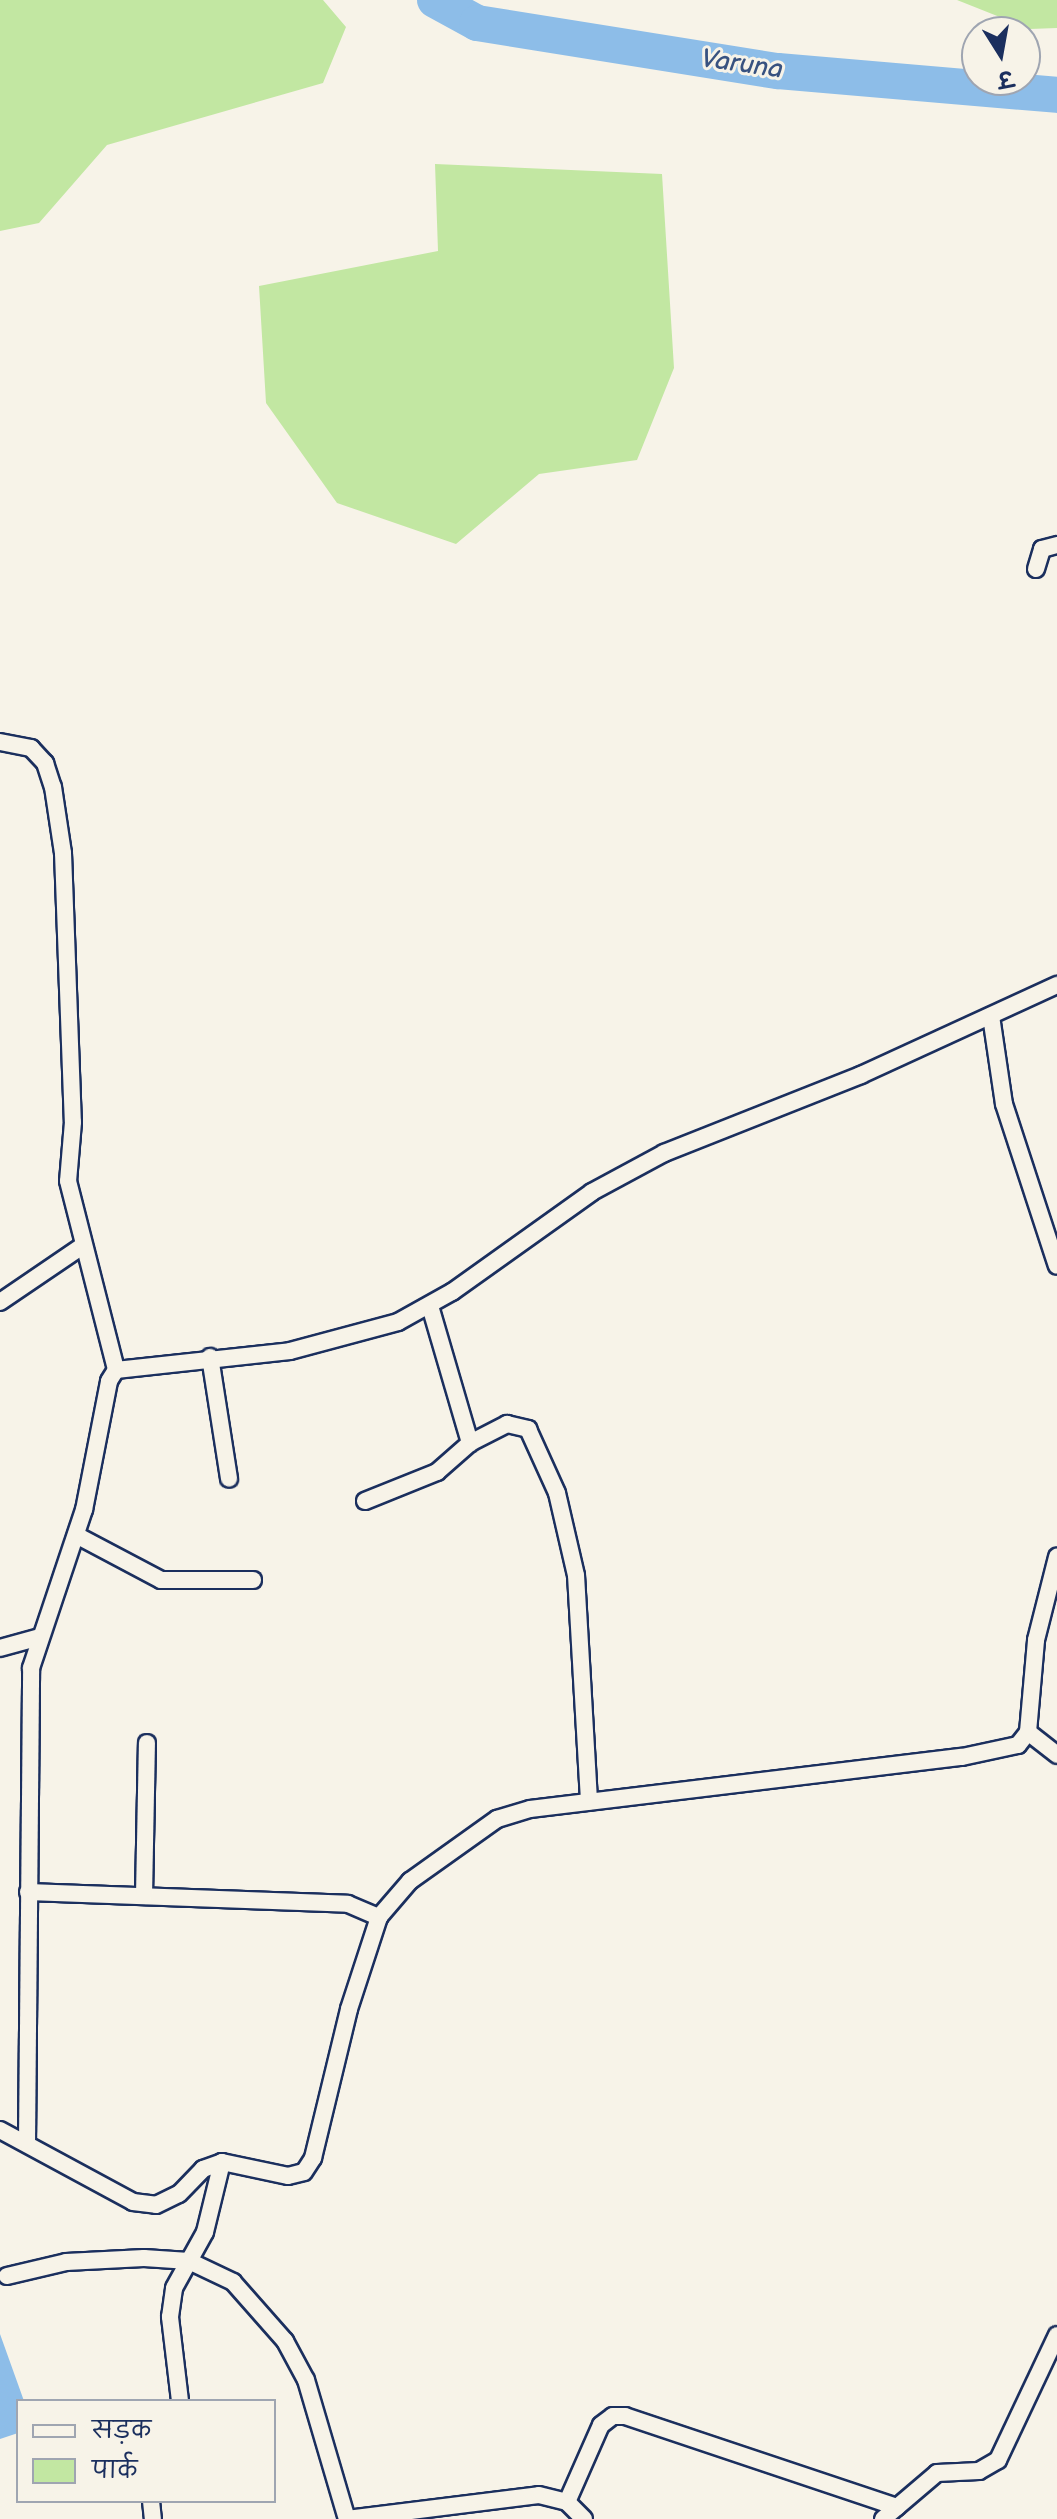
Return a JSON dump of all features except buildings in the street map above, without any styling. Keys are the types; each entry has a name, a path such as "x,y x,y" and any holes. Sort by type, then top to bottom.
{"street":[{"path":"1036,569 1042,549 1057,545"},
{"path":"0,742 31,748 45,763 53,787 63,853 73,1122 68,1181 81,1247 116,1370 76,1535 40,1637 28,1698 27,2143"},
{"path":"116,1370 210,1357 290,1351 354,1336 430,1306 592,1192 664,1153 861,1075 1057,985"},
{"path":"991,1016 1004,1104 1057,1266"},
{"path":"0,1302 81,1247"},
{"path":"430,1306 470,1443"},
{"path":"210,1357 229,1479"},
{"path":"365,1501 437,1472 470,1443 507,1424 528,1429 557,1493 576,1575 589,1802"},
{"path":"76,1535 161,1580 253,1580"},
{"path":"0,2130 133,2202 156,2205 179,2194 203,2169 222,2162 288,2176 309,2166 349,2009 379,1917 410,1881 497,1819 589,1802 962,1757 1018,1745 1028,1732 1036,1640 1057,1557"},
{"path":"0,1648 40,1637"},
{"path":"1028,1732 1057,1755"},
{"path":"144,1896 147,1743"},
{"path":"28,1892 348,1904 379,1917"},
{"path":"180,2399 170,2317 174,2288 217,2197 222,2162"},
{"path":"7,2276 66,2262 189,2261 233,2282 285,2341 306,2380 347,2519 408,2514 504,2496 539,2495 567,2502 584,2519"},
{"path":"883,2519 937,2473 979,2471 998,2460 1057,2335"},
{"path":"567,2502 601,2425 613,2416 625,2416 897,2507"}],"green space":[{"path":"0,0 323,0 346,27 323,83 107,145 39,223 0,231"},
{"path":"957,0 1057,0 1057,28 1041,29 1041,16 997,16"},
{"path":"435,164 662,174 674,368 637,460 539,474 456,544 337,503 266,403 259,286 438,251"}],"water":[{"path":"0,2334 23,2399 16,2399 16,2434 0,2439"}],"waterway":[{"name":"Varuna","path":"435,0 477,23 778,71 1057,95"}]}
